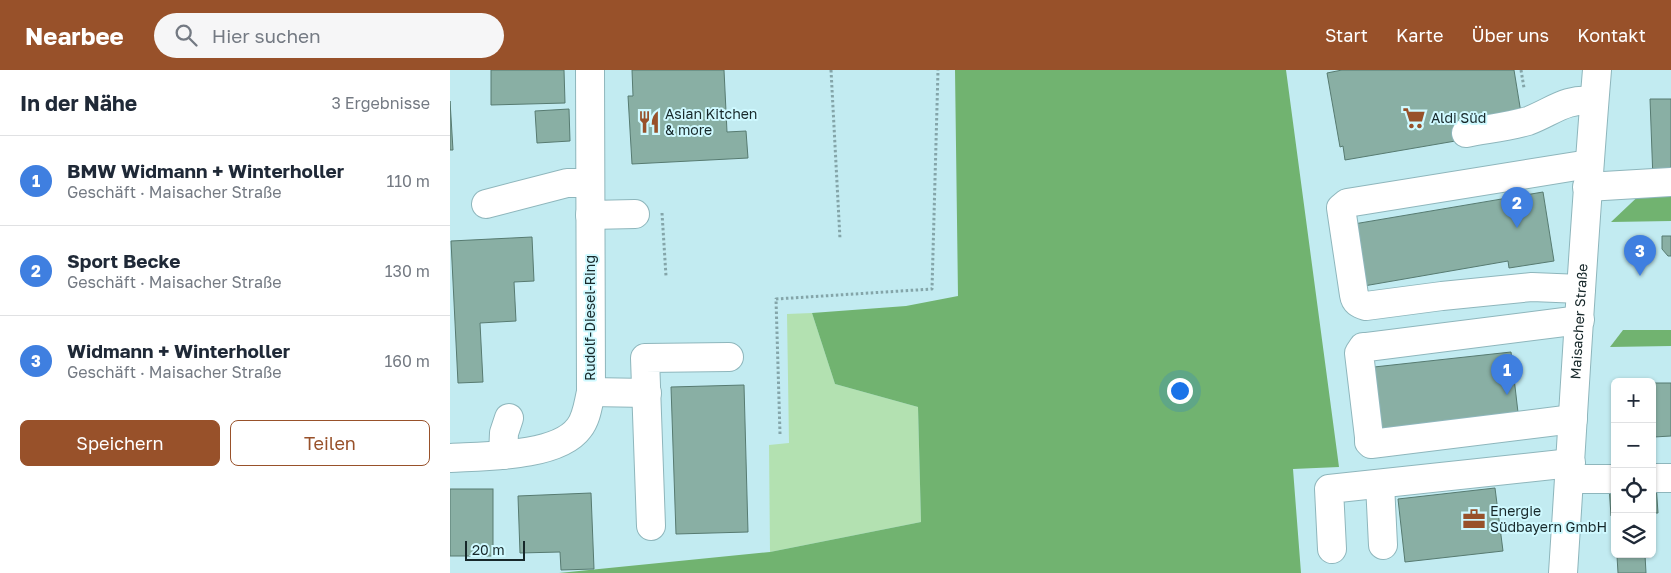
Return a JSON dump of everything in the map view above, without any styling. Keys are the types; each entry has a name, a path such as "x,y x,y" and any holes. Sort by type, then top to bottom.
{"street":[{"name":"Rudolf-Diesel-Ring","path":"450,458 503,455 546,448 564,441 579,428 587,412 591,392 590,70"},
{"name":"Maisacher Straße","path":"1563,573 1588,175 1597,70"},
{"path":"1466,133 1526,121 1572,101 1594,101"},
{"path":"1581,289 1532,287 1366,306 1361,305 1355,300 1354,296 1341,208 1347,203 1588,175 1671,182"},
{"path":"486,204 567,183 590,183"},
{"path":"590,215 635,214"},
{"path":"1574,419 1371,444 1369,442 1359,353 1363,347 1580,320"},
{"path":"651,526 645,358 730,357"},
{"path":"591,392 647,392"},
{"path":"503,455 504,433 509,418"},
{"path":"1332,549 1329,489 1570,471 1611,478"},
{"path":"1656,478 1671,478"},
{"path":"1380,484 1383,545"}],"path":[{"path":"831,70 840,239"},
{"path":"780,434 776,299 932,289 938,70"},
{"path":"1521,70 1524,88"},
{"path":"662,213 666,276"}],"green space":[{"path":"955,70 1286,70 1339,467 1293,469 1301,573 559,573 770,552 921,522 918,407 835,384 812,313 906,306 958,296"},
{"path":"1671,187 1671,221 1611,222 1647,188"},
{"path":"812,313 835,384 918,407 921,522 770,552 769,445 789,443 787,314"},
{"path":"1623,330 1671,330 1671,346 1610,347"}],"building":[{"path":"491,70 564,70 565,103 491,105"},
{"path":"632,70 724,70 727,132 746,131 748,158 632,164 628,96 633,96"},
{"name":"Aldi Süd","path":"1342,70 1514,70 1521,113 1467,139 1345,160 1343,146 1340,147 1327,73"},
{"path":"1650,99 1671,99 1671,179 1653,180"},
{"path":"450,101 453,150 450,150"},
{"path":"569,109 570,141 537,143 535,111"},
{"path":"1543,192 1554,261 1509,268 1508,261 1358,287 1348,225"},
{"path":"1662,236 1671,236 1671,256 1668,256 1662,249"},
{"path":"532,237 534,281 514,282 516,321 480,323 483,382 458,383 451,241"},
{"path":"1511,352 1519,421 1373,437 1365,368"},
{"path":"1656,383 1671,383 1671,436 1656,437"},
{"path":"744,385 748,532 676,534 671,387"},
{"path":"1656,483 1658,513 1656,513"},
{"path":"1609,485 1611,485 1611,516"},
{"path":"1495,488 1503,551 1405,562 1398,499"},
{"path":"450,489 493,489 493,556 450,556"},
{"path":"591,493 594,569 561,570 560,552 520,553 518,496"},
{"path":"1617,558 1645,558 1646,573 1618,573"}],"place":[{"name":"Aldi Süd","path":"1414,118"},
{"name":"Asian Kitchen & more","path":"649,122"},
{"name":"Sport Becke","path":"1517,228"},
{"name":"Widmann + Winterholler","path":"1640,276"},
{"name":"BMW Widmann + Winterholler","path":"1507,395"},
{"name":"Energie Südbayern GmbH","path":"1474,519"}]}
